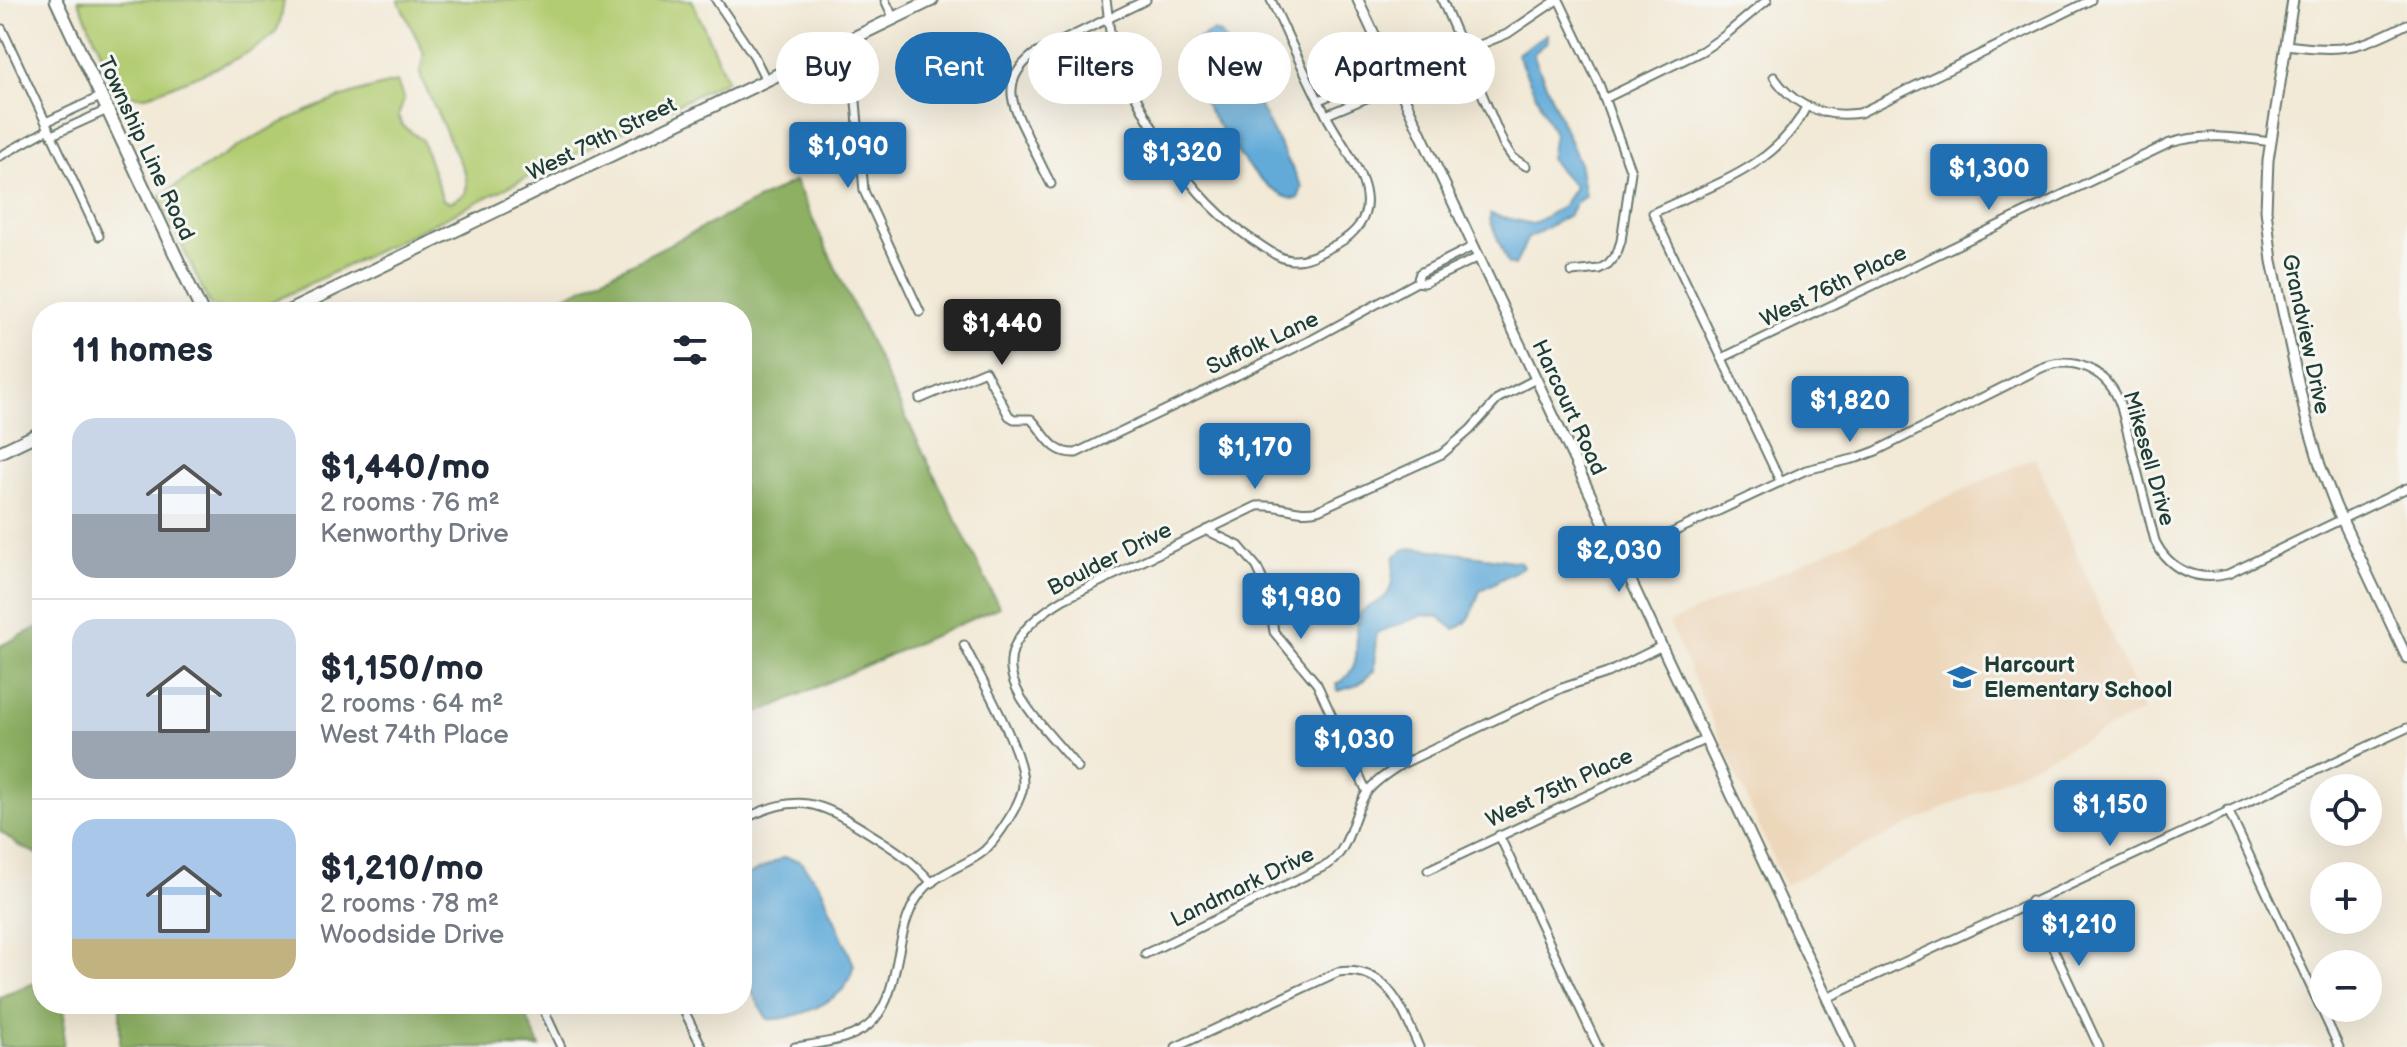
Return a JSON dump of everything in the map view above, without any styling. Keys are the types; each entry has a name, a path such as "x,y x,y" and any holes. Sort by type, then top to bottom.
{"main road":[{"name":"Township Line Road","path":"56,0 197,302"},
{"name":"West 79th Street","path":"867,32 932,0"},
{"name":"West 79th Street","path":"308,302 776,75"},
{"path":"0,452 32,437"}],"street":[{"path":"716,0 754,56 766,80"},
{"path":"885,0 894,19"},
{"path":"1106,0 1115,49 1151,124 1192,184 1213,208 1241,232 1286,259 1310,257 1344,240 1363,220 1367,207 1366,193 1321,104"},
{"path":"1051,184 1013,105 1011,88 1016,74 1033,55 1146,0"},
{"path":"1271,0 1307,75"},
{"name":"Harcourt Road","path":"1358,0 1373,32"},
{"path":"1442,0 1455,32"},
{"path":"1495,39 1519,28 1558,0 1604,99 1631,172 1617,253 1608,264 1586,272 1572,272"},
{"path":"1604,99 1702,51 1767,0"},
{"path":"1774,77 1788,95 1806,107 1828,115 1873,109 2091,0"},
{"name":"Grandview Drive","path":"2293,0 2271,142 2266,197 2272,261 2311,439 2342,519 2407,658"},
{"path":"2286,45 2328,50 2353,48 2407,24"},
{"path":"2,29 99,236"},
{"path":"0,156 100,97"},
{"path":"856,104 864,191 920,312"},
{"path":"1326,115 1347,104"},
{"name":"Harcourt Road","path":"1407,104 1850,1047"},
{"path":"1486,104 1504,145 1513,158 1526,166"},
{"path":"1620,557 1780,481 1653,213 1766,158 1792,132 1806,107"},
{"path":"49,129 107,110"},
{"name":"West 76th Place","path":"1722,358 2170,143 2209,135 2271,142"},
{"name":"Suffolk Lane","path":"920,399 985,371 1009,416 1031,419 1056,449 1063,453 1076,453 1311,340 1417,282 1420,273 1474,246"},
{"path":"1417,282 1424,283 1479,257"},
{"name":"Mikesell Drive","path":"1780,481 1806,470 1870,454 2047,365 2064,362 2081,365 2105,379 2118,398 2152,533 2162,554 2186,573 2209,577 2223,575 2342,519"},
{"name":"Boulder Drive","path":"1078,768 1027,707 1010,670 1009,658 1022,633 1038,616 1056,603 1260,505 1302,512 1318,510 1432,459 1464,437 1499,398 1536,379"},
{"path":"2342,519 2407,488"},
{"path":"1206,530 1239,546 1257,567 1268,592 1274,632 1317,684 1367,792"},
{"path":"795,1047 852,1035 873,1022 884,1005 911,907 932,883 984,851 1011,815 1023,788 1022,764 964,645"},
{"name":"Landmark Drive","path":"1145,954 1329,864 1344,848 1367,792 1383,776 1402,764 1558,690 1607,673 1662,646"},
{"path":"1827,998 2407,728"},
{"name":"West 75th Place","path":"1428,870 1706,739"},
{"path":"752,815 790,803 820,805 835,811 912,860 932,883"},
{"path":"2228,810 2339,1047"},
{"path":"1499,835 1598,1047"},
{"path":"2031,901 2099,1047"},
{"path":"1176,1047 1338,972 1351,970 1375,978 1395,998 1419,1047"},
{"path":"546,1014 561,1047"},
{"path":"686,1014 702,1047"}],"shaded area":[{"path":"2035,457 2144,711 1785,885 1669,623"}],"green space":[{"path":"78,0 284,0 276,31 252,50 146,96 134,96 123,90 105,61"},
{"path":"398,0 692,0 727,80 272,302 209,302 159,197 244,143 302,113 364,90 397,82 404,100 398,116 403,126 422,140 443,200 451,202 465,194 465,173 420,74 424,53"},
{"path":"795,181 999,607 752,716 752,302 554,302"},
{"path":"32,630 32,852 0,831 0,646"},
{"path":"32,984 32,1014 65,1014 63,1047 0,1047 0,997"},
{"path":"120,1014 525,1014 540,1047 120,1047"}],"water":[{"path":"1547,34 1548,41 1533,54 1579,162 1585,196 1569,215 1527,239 1515,266 1508,264 1490,214 1532,224 1562,207 1575,187 1550,159 1554,134 1517,54"},
{"path":"1206,104 1258,104 1302,187 1298,199 1282,195 1264,182 1228,140"},
{"path":"1419,548 1520,562 1523,567 1480,591 1472,614 1461,626 1454,629 1439,617 1424,615 1376,633 1374,671 1358,685 1338,691 1336,684 1351,672 1356,656 1356,618 1387,594 1395,556 1405,549"},
{"path":"784,857 800,861 821,887 854,965 845,987 824,1004 795,1016 767,1019 752,992 752,873"}],"place":[{"name":"Harcourt Elementary School","path":"1962,677"}]}
